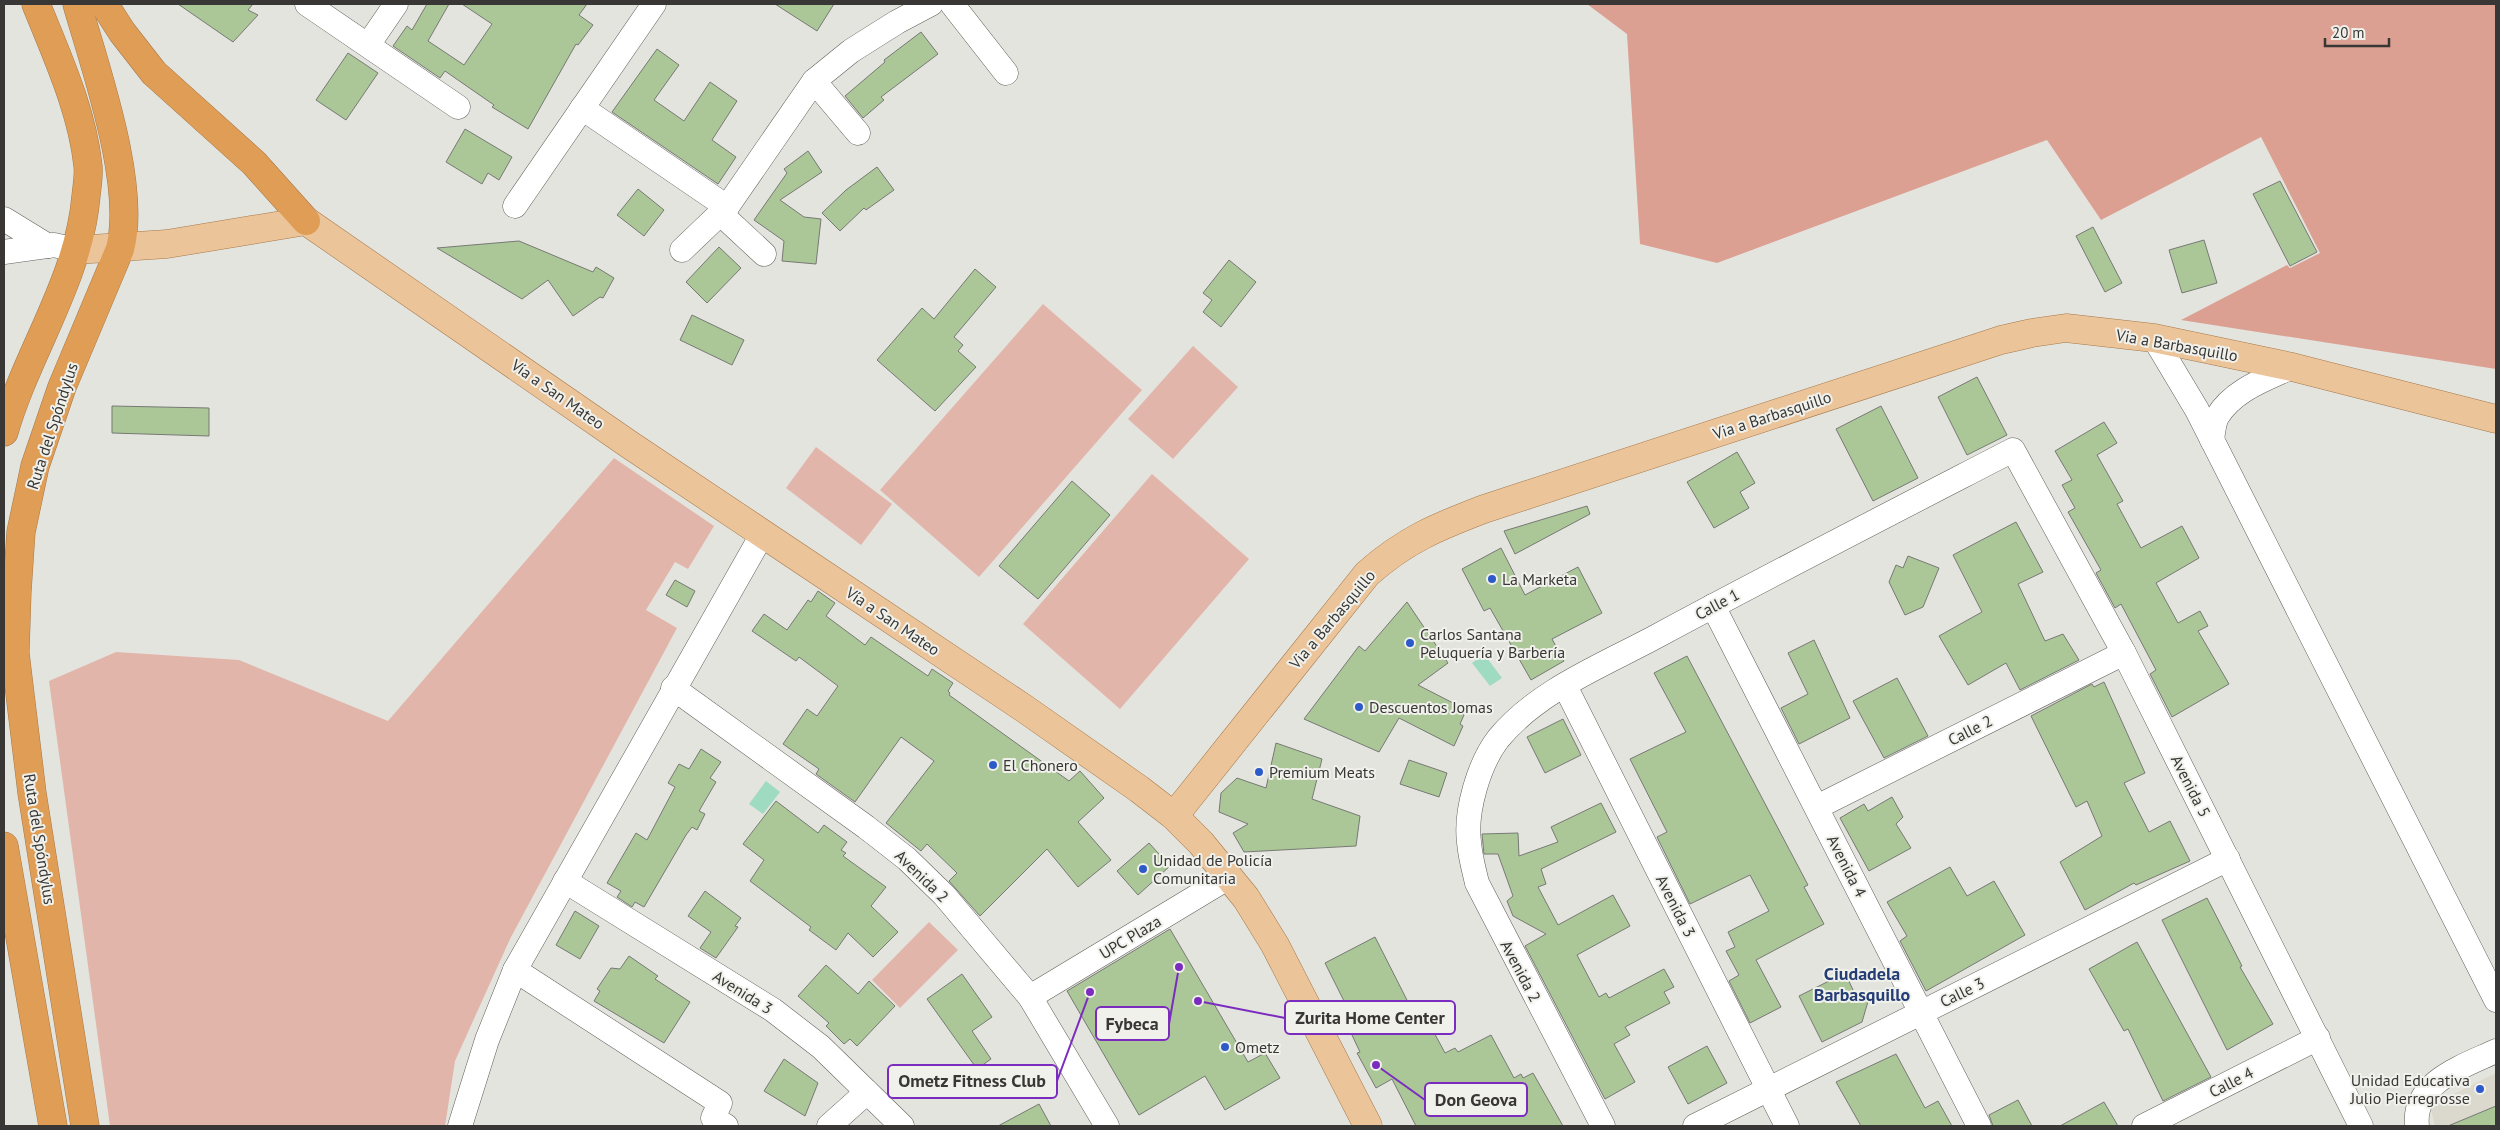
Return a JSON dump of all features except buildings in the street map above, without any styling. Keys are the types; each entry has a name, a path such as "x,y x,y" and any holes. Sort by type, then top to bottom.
{"highway":[{"path":"4,432 76,250 86,201 89,168 86,149 66,80 36,4"},
{"name":"Ruta del Spóndylus","path":"77,4 121,173 124,235 120,249 62,387 35,466 21,532 16,592 15,653 32,793 85,1126"},
{"path":"104,4 122,32 154,73 254,163 306,221"},
{"path":"4,846 53,1126"}],"main road":[{"path":"76,250 120,249 167,244 306,221"},
{"name":"Vía a San Mateo","path":"306,221 630,446 1025,709 1139,788 1174,816 1246,898 1275,945 1368,1126"},
{"name":"Via a Barbasquillo","path":"1174,816 1367,574 1383,559 1420,534 1484,509 2001,340 2032,332 2066,328 2154,338 2292,367 2496,419"}],"street":[{"path":"307,4 458,107"},
{"path":"368,45 396,4"},
{"path":"515,206 654,4"},
{"path":"682,250 724,211 814,81 851,50 931,4"},
{"path":"952,4 1006,73"},
{"path":"814,81 858,133"},
{"path":"582,108 724,211 764,254"},
{"path":"4,219 48,246"},
{"path":"4,252 48,246 76,250"},
{"path":"2154,338 2189,396 2212,440 2496,1000"},
{"path":"2212,440 2217,417 2232,401 2249,387 2292,367"},
{"name":"Calle 1","path":"1471,808 1481,766 1498,740 1526,710 1565,686 1713,606 2014,450"},
{"name":"Avenida 5","path":"2014,450 2124,653 2361,1126"},
{"path":"460,1126 487,1040 514,970 763,533"},
{"name":"Avenida 4","path":"1713,606 1979,1126"},
{"name":"Calle 2","path":"1817,807 2124,653"},
{"name":"Avenida 3","path":"1565,686 1787,1126"},
{"name":"Avenida 2","path":"673,688 907,859 944,895 1030,997 1107,1126"},
{"name":"Avenida 2","path":"1471,808 1468,841 1477,883 1603,1126"},
{"name":"Calle 3","path":"1695,1126 2228,858"},
{"name":"UPC Plaza","path":"1030,997 1229,877"},
{"name":"Avenida 3","path":"565,881 773,1010 821,1047 902,1126"},
{"path":"514,970 720,1103 713,1118 726,1126"},
{"name":"Calle 4","path":"2144,1126 2318,1038"},
{"path":"2417,1126 2416,1117 2419,1104 2434,1083 2452,1072 2496,1051"},
{"path":"829,1126 867,1092"}],"shaded area":[{"path":"1587,4 2496,4 2496,369 2181,320 2287,265 2290,268 2320,253 2261,137 2101,220 2047,140 1717,263 1640,244 1627,34"},
{"path":"1043,304 1142,390 979,577 880,490"},
{"path":"1193,346 1238,387 1173,459 1128,419"},
{"path":"816,447 892,504 861,545 786,488"},
{"path":"614,458 714,526 688,569 675,562 646,610 677,628 510,939 455,1061 445,1126 110,1126 49,681 116,652 239,660 388,721"},
{"path":"1152,474 1249,559 1120,709 1023,624"},
{"path":"1484,654 1502,678 1490,686 1472,663"},
{"path":"766,781 780,792 763,814 749,804"},
{"path":"929,922 958,950 900,1008 872,980"},
{"name":"Unidad Educativa Julio Pierregrosse","path":"2496,1073 2496,1126 2435,1126 2430,1106"}],"place":[{"name":"La Marketa","path":"1492,579"},
{"name":"Carlos Santana Peluquería y Barbería","path":"1410,643"},
{"name":"Descuentos Jomas","path":"1359,707"},
{"name":"El Chonero","path":"993,765"},
{"name":"Premium Meats","path":"1259,772"},
{"name":"Unidad de Policía Comunitaria","path":"1143,869"},
{"name":"Fybeca","path":"1179,967"},
{"name":"Ometz Fitness Club","path":"1090,992"},
{"name":"Zurita Home Center","path":"1198,1001"},
{"name":"Ometz","path":"1225,1047"},
{"name":"Don Geova","path":"1376,1065"},
{"name":"Unidad Educativa Julio Pierregrosse","path":"2480,1089"}],"district":[{"name":"Ciudadela Barbasquillo","path":"1862,983"}]}
